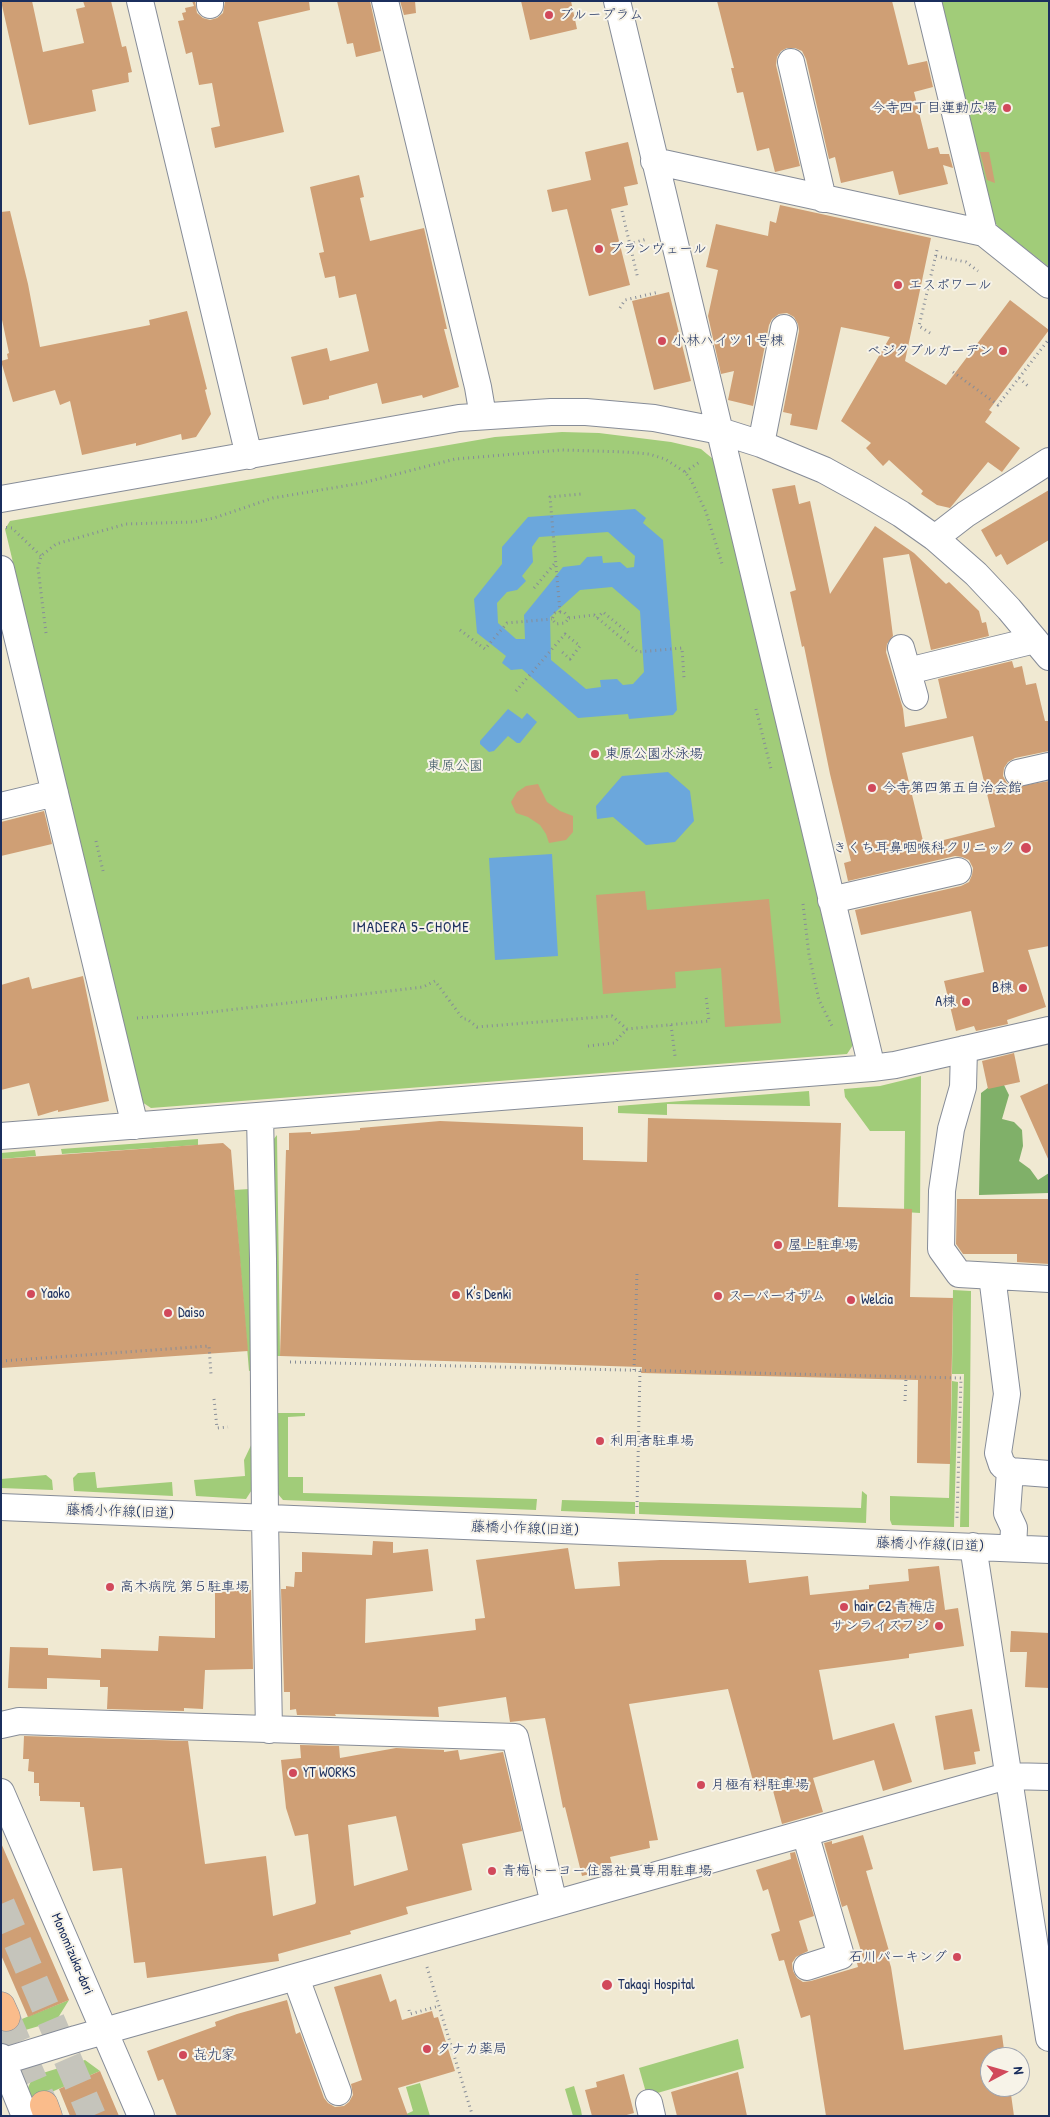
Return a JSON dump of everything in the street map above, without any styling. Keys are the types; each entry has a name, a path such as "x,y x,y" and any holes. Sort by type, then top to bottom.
{"street":[{"path":"140,1 249,456"},
{"path":"385,1 478,387 483,416"},
{"path":"616,1 870,1061"},
{"path":"928,1 984,233"},
{"path":"791,62 823,198"},
{"path":"654,161 984,233 1049,284"},
{"path":"760,444 784,328"},
{"path":"1,498 460,418 550,412 594,412 654,418 720,431 760,444 816,467 864,492 901,514 935,538 976,574 1042,648"},
{"path":"935,538 966,514 1049,461"},
{"path":"1,569 136,1126"},
{"path":"915,697 905,659 1042,648"},
{"path":"1018,773 1049,766"},
{"path":"1,806 55,793"},
{"path":"831,900 958,871"},
{"path":"1,1136 677,1084 870,1061 895,1065 1049,1030"},
{"path":"964,1050 963,1087 951,1129 942,1191 941,1249 960,1274 1049,1279"},
{"path":"260,1116 269,1730"},
{"path":"992,1276 1007,1394 998,1453 1002,1465 1010,1471 1049,1474"},
{"path":"1010,1471 1007,1513 1014,1528 1013,1548"},
{"name":"藤橋小作線(旧道)","path":"1,1507 265,1519 965,1537 1013,1548 1049,1550"},
{"path":"965,1537 1007,1776 1049,2038"},
{"path":"1,1725 19,1721 515,1737 554,1904"},
{"path":"39,2112 2,2060 1007,1776 1049,1777"},
{"name":"Monomizuka-dori","path":"1,1792 141,2116"},
{"path":"805,1833 841,1956 807,1967"},
{"path":"296,1978 338,2092"}],"path":[{"path":"622,211 638,278"},
{"path":"930,334 920,326 943,225"},
{"path":"936,256 966,262 978,271"},
{"path":"620,308 625,300 684,286"},
{"path":"953,372 998,405 1049,339"},
{"path":"1019,378 1028,386"},
{"path":"47,637 38,568 41,556 56,544 126,524 193,522 214,518 273,498 362,483 455,460 562,450 648,454 665,458 686,472 706,512 724,571"},
{"path":"560,612 550,497 581,494"},
{"path":"1,527 12,528 41,556"},
{"path":"534,588 556,562"},
{"path":"552,619 555,613 560,612 564,612 569,618"},
{"path":"597,618 603,612 631,636"},
{"path":"552,619 556,624 565,623 569,618 594,615 638,652 682,648 684,678"},
{"path":"460,630 485,649 507,623 552,619"},
{"path":"516,691 565,634 580,646 570,659 560,651"},
{"path":"754,700 771,771"},
{"path":"94,832 104,874"},
{"path":"802,898 809,955 819,1000 838,1036 870,1061"},
{"path":"135,1012 138,1019 203,1013 423,987 436,981 463,1019 469,1020 477,1027 612,1016 627,1029"},
{"path":"588,1046 614,1043 627,1029 708,1021 706,996"},
{"path":"672,1025 677,1084"},
{"path":"634,1370 637,1272"},
{"path":"1,1360 209,1346 211,1374"},
{"path":"264,1362 961,1378 965,1537"},
{"path":"637,1514 640,1370"},
{"path":"905,1401 906,1376"},
{"path":"214,1399 217,1428 228,1427"},
{"path":"419,1942 472,2114"},
{"path":"409,2010 410,2014 439,2006"}],"green space":[{"name":"今寺四丁目運動広場","path":"941,1 1049,1 1049,267 998,227 991,216"},
{"name":"東原公園","path":"562,432 599,433 671,442 701,449 713,459 853,1045 847,1054 151,1108 142,1102 5,529 10,521 495,437"},
{"path":"921,1076 920,1213 904,1212 905,1131 870,1131 845,1097 844,1089 880,1086"},
{"path":"993,1084 1004,1085 1009,1095 1002,1119 1014,1122 1022,1130 1023,1146 1019,1161 1030,1169 1038,1180 1049,1173 1049,1193 979,1195 981,1093"},
{"path":"809,1091 810,1106 667,1104 667,1115 618,1113 618,1106"},
{"path":"277,1135 280,1356 276,1356 273,1140"},
{"path":"198,1139 198,1145 62,1154 61,1149"},
{"path":"35,1150 36,1156 1,1159 1,1153"},
{"path":"249,1189 253,1370 249,1371 234,1190"},
{"path":"953,1290 971,1291 969,1527 960,1527 964,1374 952,1374"},
{"path":"952,1381 958,1382 954,1527 892,1525 890,1520 890,1496 949,1498"},
{"path":"277,1413 305,1413 305,1416 288,1417 288,1477 303,1477 303,1493 537,1499 536,1510 283,1500 278,1494"},
{"path":"254,1439 255,1485 246,1499 196,1496 194,1480 245,1476 244,1460"},
{"path":"95,1472 97,1488 172,1482 173,1496 74,1491 73,1478 78,1473"},
{"path":"46,1475 52,1480 53,1490 1,1488 1,1479"},
{"path":"862,1491 867,1495 866,1523 639,1514 639,1502 861,1508"},
{"path":"562,1500 635,1502 635,1514 561,1511"},
{"path":"69,2000 56,2021 12,2034 2,2027"},
{"path":"738,2039 744,2068 647,2096 639,2068"},
{"path":"85,2060 100,2071 33,2100 28,2088 33,2076"},
{"path":"420,2083 430,2116 402,2116 413,2111 406,2087"},
{"path":"574,2086 582,2116 573,2116 565,2089"}],"water":[{"path":"635,509 646,518 643,523 663,540 677,710 673,715 629,719 628,714 578,718 522,669 511,670 502,663 506,656 477,633 474,599 502,564 502,547 528,517","holes":["608,532 635,556 634,567 627,568 620,562 603,563 602,556 587,557 580,565 563,567 524,615 525,639 516,639 498,623 497,603 507,592 517,590 526,581 522,576 533,562 532,547 539,537","612,587 640,611 644,672 633,684 623,685 617,679 600,680 601,687 586,689 551,660 550,617 580,590"]},
{"path":"508,709 522,719 527,713 537,722 520,743 517,743 508,736 494,751 489,752 480,744 480,741"},
{"path":"668,772 690,791 694,821 675,842 646,845 613,817 597,819 596,806 622,776"},
{"path":"552,854 558,956 495,960 489,858"}],"building":[{"path":"1,1 32,1 43,52 84,43 76,9 85,7 83,1 111,1 122,47 126,46 132,72 128,73 129,82 92,90 96,111 29,125"},
{"path":"192,1 195,1 197,13 203,18 210,20 217,18 223,13 225,1 309,1 310,10 258,22 284,132 215,148 211,128 220,126 212,83 199,85 192,52 186,54 178,21 184,20 182,13 186,12 185,8 194,6"},
{"path":"337,1 370,1 381,51 356,57 353,43 347,44"},
{"path":"400,1 415,1 416,13 404,15"},
{"name":"ブループラム","path":"521,1 571,1 577,29 530,40"},
{"path":"717,1 892,1 908,65 927,61 933,87 914,92 928,149 938,147 940,154 949,154 953,168 943,165 948,184 899,195 893,171 841,183 835,157 829,159 806,59 802,51 795,48 787,48 781,51 777,57 776,65 800,166 775,172 769,148 757,151 743,92 737,93 731,68 734,68"},
{"path":"628,142 638,184 624,187 628,205 611,209 630,285 589,296 567,209 552,212 547,190 591,180 585,152"},
{"path":"980,152 989,152 995,183 987,180"},
{"path":"359,175 364,197 360,198 370,241 424,228 447,329 444,329 459,387 423,398 422,395 382,404 377,383 329,396 329,399 303,405 291,357 327,348 330,361 369,351 356,294 339,298 335,276 325,278 319,253 324,252 310,187"},
{"path":"780,205 931,238 905,361 946,385 1010,300 1049,330 989,410 992,412 985,422 1020,448 1002,472 988,462 950,508 937,505 921,494 923,491 889,460 883,466 866,448 871,443 841,421 890,337 841,327 817,430 790,425 792,414 783,412 799,331 794,317 787,313 779,314 772,319 769,325 753,406 728,400 734,371 721,374 708,316 718,270 706,267 716,224 768,236 770,221 776,223"},
{"path":"10,211 28,284 40,347 150,325 149,320 187,311 207,389 205,390 211,414 196,437 182,440 181,434 136,446 136,443 82,455 70,401 60,405 55,390 13,402 1,361 8,359 7,354 9,353 1,315 1,212"},
{"name":"小林ハイツ１号棟","path":"669,292 691,381 654,390 632,301"},
{"path":"795,485 799,504 810,501 830,594 875,526 914,553 946,584 949,582 979,611 982,623 986,622 989,636 931,650 909,554 883,558 893,636 887,644 886,652 903,709 905,727 947,718 938,679 1012,661 1014,668 1022,666 1026,685 1036,683 1045,721 1049,721 1049,751 1015,758 1008,762 1004,768 1003,776 1007,783 1014,787 1049,781 1049,946 1028,950 1046,1007 1007,1020 1008,1024 976,1031 974,1026 956,1031 944,981 984,972 971,911 861,935 855,910 961,886 969,882 973,868 969,860 955,856 848,881 844,863 851,861 830,774 804,646 802,647 790,592 796,590 772,489","holes":["973,736 995,827 924,845 902,753"]},
{"path":"1049,490 1049,540 1007,565 1001,554 996,557 981,530"},
{"path":"538,784 547,802 560,811 573,816 573,832 566,840 549,843 540,825 528,817 516,813 511,802 517,792 526,786"},
{"path":"44,811 52,844 1,856 1,822"},
{"path":"645,891 647,910 769,899 781,1023 725,1027 721,968 675,972 676,988 603,994 596,895"},
{"path":"83,976 109,1101 58,1112 58,1110 38,1116 29,1083 1,1090 1,985 29,977 32,989"},
{"path":"1014,1053 1020,1082 988,1089 982,1061"},
{"path":"1049,1083 1049,1161 1020,1096"},
{"path":"648,1118 841,1123 838,1207 912,1209 910,1297 953,1298 950,1464 917,1463 918,1380 641,1373 642,1367 280,1356 286,1150 289,1150 289,1133 311,1132 311,1134 440,1121 583,1127 583,1160 647,1162"},
{"path":"223,1143 231,1150 248,1351 1,1368 1,1159"},
{"path":"957,1199 1049,1199 1049,1264 1017,1262 1017,1254 963,1254 956,1244"},
{"path":"373,1541 393,1542 393,1553 428,1549 433,1591 366,1599 365,1643 476,1630 475,1619 485,1618 476,1560 568,1548 575,1589 620,1586 618,1562 746,1560 749,1583 808,1576 810,1595 869,1589 869,1585 909,1581 908,1569 939,1566 945,1610 958,1608 964,1646 909,1654 909,1658 819,1670 833,1740 894,1723 912,1782 883,1791 874,1760 813,1778 823,1812 782,1824 772,1787 756,1792 728,1689 629,1704 658,1840 649,1841 650,1848 610,1857 613,1868 582,1876 565,1807 563,1808 545,1718 510,1722 506,1697 438,1707 439,1717 335,1714 336,1716 297,1715 296,1709 290,1710 290,1692 284,1692 281,1589 286,1589 286,1586 294,1587 295,1572 302,1572 302,1552 372,1555"},
{"path":"251,1590 253,1669 205,1670 203,1709 184,1708 184,1711 107,1709 108,1687 100,1687 100,1680 47,1678 47,1689 8,1688 10,1647 48,1648 48,1655 101,1658 101,1649 158,1651 159,1636 215,1638 215,1591"},
{"path":"1011,1631 1049,1633 1049,1688 1025,1687 1027,1652 1010,1652"},
{"path":"972,1709 980,1751 974,1752 976,1764 944,1770 935,1716"},
{"path":"24,1736 188,1741 205,1864 266,1856 273,1916 315,1904 316,1902 308,1834 295,1836 286,1808 281,1760 301,1758 300,1745 339,1746 340,1758 396,1748 444,1750 444,1752 458,1750 460,1760 503,1752 522,1831 462,1844 472,1890 406,1907 408,1914 350,1931 351,1934 278,1954 279,1961 147,1978 145,1962 134,1963 122,1868 93,1871 84,1807 80,1807 80,1802 40,1801 39,1783 34,1783 34,1772 28,1771 29,1759 23,1759","holes":["396,1816 408,1870 354,1886 348,1825"]},
{"path":"863,1835 873,1869 866,1871 889,1951 886,1951 891,1967 904,2050 1002,2035 1004,2047 980,2047 980,2097 1011,2097 1014,2116 826,2116 810,2015 801,2018 784,1960 779,1961 771,1934 780,1931 768,1889 763,1891 756,1870 791,1859 790,1853 795,1852 814,1916 799,1921 808,1951 796,1957 792,1963 793,1971 797,1978 803,1982 811,1981 858,1967 857,1963 864,1961 847,1905 842,1907 824,1843 832,1841 832,1844"},
{"path":"1,1843 69,2000 28,2017 1,1955"},
{"path":"381,1974 390,2002 396,1999 402,2020 432,2011 434,2018 438,2017 455,2071 398,2088 408,2116 177,2116 163,2079 158,2081 147,2051 216,2026 215,2022 287,2000 296,2034 300,2032 324,2098 335,2107 344,2106 353,2095 351,2084 362,2080 334,1987"},
{"path":"100,2071 119,2116 70,2116 59,2089"},
{"path":"738,2072 747,2116 677,2116 671,2092"},
{"path":"624,2074 634,2113 623,2116 592,2116 585,2090 597,2087 596,2082"}],"tunnel":[{"path":"1,1904 92,2116"},
{"path":"6,2017 44,2105"}],"place":[{"name":"ブループラム","path":"549,15"},
{"name":"今寺四丁目運動広場","path":"1007,108"},
{"name":"ブランヴェール","path":"599,249"},
{"name":"エスポワール","path":"898,285"},
{"name":"小林ハイツ１号棟","path":"662,341"},
{"name":"ベジタブルガーデン","path":"1003,351"},
{"name":"東原公園水泳場","path":"595,754"},
{"name":"今寺第四第五自治会館","path":"872,788"},
{"name":"きくち耳鼻咽喉科クリニック","path":"1026,848"},
{"name":"B棟","path":"1023,988"},
{"name":"A棟","path":"966,1002"},
{"name":"屋上駐車場","path":"778,1245"},
{"name":"Yaoko","path":"31,1294"},
{"name":"K's Denki","path":"456,1295"},
{"name":"スーパーオザム","path":"718,1296"},
{"name":"Welcia","path":"851,1300"},
{"name":"Daiso","path":"168,1313"},
{"name":"利用者駐車場","path":"600,1441"},
{"name":"高木病院 第５駐車場","path":"110,1587"},
{"name":"hair C2 青梅店","path":"844,1607"},
{"name":"サンライズフジ","path":"939,1626"},
{"name":"YT WORKS","path":"293,1773"},
{"name":"月極有料駐車場","path":"701,1785"},
{"name":"青梅トーヨ－住器社員専用駐車場","path":"492,1871"},
{"name":"石川パーキング","path":"957,1957"},
{"name":"Takagi Hospital","path":"607,1985"},
{"name":"タナカ薬局","path":"427,2049"},
{"name":"㐂九家","path":"183,2055"}],"district":[{"name":"IMADERA 5-CHOME","path":"411,928"}]}
